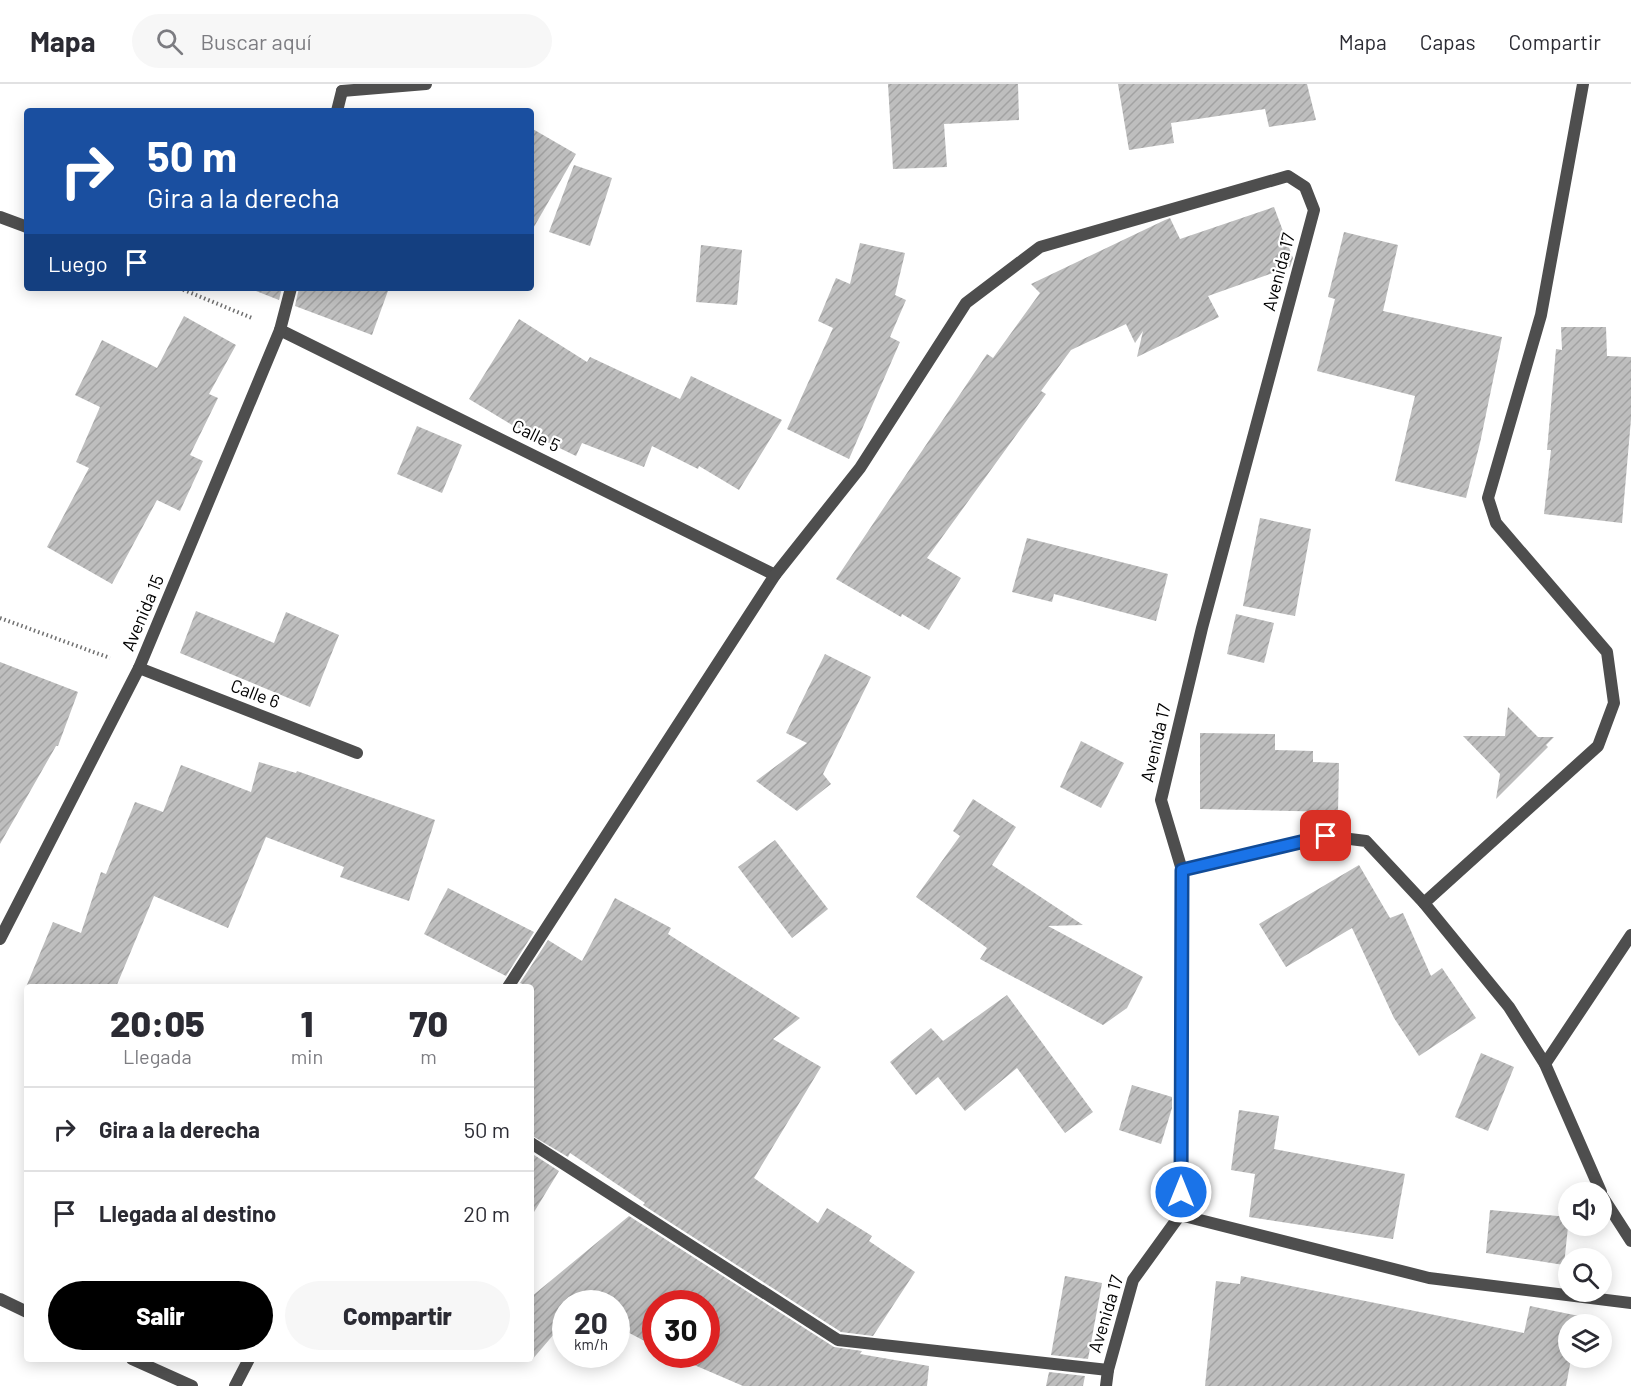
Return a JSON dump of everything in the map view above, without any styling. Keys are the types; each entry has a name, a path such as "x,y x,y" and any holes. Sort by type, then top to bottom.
{"street":[{"path":"337,108 338,87 426,84"},
{"path":"1424,903 1598,746 1614,703 1607,651 1496,523 1488,498 1541,315 1583,84"},
{"name":"Avenida 17","path":"775,575 860,468 966,303 1040,247 1288,177 1305,187 1314,210 1202,628 1161,800 1182,870 1180,1215 1133,1280 1108,1370 1106,1386"},
{"path":"0,217 24,226"},
{"name":"Avenida 15","path":"0,939 139,668 280,330 290,291"},
{"name":"Calle 5","path":"280,330 775,575"},
{"path":"510,984 775,575"},
{"name":"Calle 6","path":"139,668 357,753"},
{"path":"1182,870 1326,836 1366,841 1424,903 1509,1007 1545,1064 1596,1182"},
{"path":"1545,1064 1631,935"},
{"path":"534,1145 838,1340 1108,1370"},
{"path":"1612,1211 1631,1241"},
{"path":"1180,1215 1429,1278 1631,1303"},
{"path":"0,1299 24,1311"},
{"path":"139,1362 192,1386"},
{"path":"234,1386 247,1362"}],"path":[{"path":"186,291 280,330"},
{"path":"0,618 139,668"}],"building":[{"path":"888,84 1018,84 1019,120 944,124 947,167 893,169"},
{"path":"1118,84 1307,84 1316,120 1269,127 1265,109 1171,123 1174,143 1129,150"},
{"path":"534,130 576,154 534,227"},
{"path":"574,165 612,178 590,246 549,232"},
{"path":"1274,207 1293,258 1290,267 1208,296 1219,317 1137,357 1143,331 1135,343 1126,324 1071,350 1041,391 1046,394 927,558 961,578 929,630 902,614 901,617 836,579 987,354 993,358 1040,293 1031,284 1170,218 1180,239"},
{"path":"1344,232 1398,245 1383,311 1502,337 1466,498 1395,481 1415,396 1317,371 1335,299 1328,297"},
{"path":"860,243 905,253 895,295 906,300 890,337 900,342 849,459 787,429 833,328 818,321 836,278 850,284"},
{"path":"701,245 742,250 737,305 696,302"},
{"path":"256,291 281,291 279,300"},
{"path":"298,291 388,291 372,335 295,306"},
{"path":"184,316 236,345 209,394 218,398 190,455 203,461 180,511 157,500 112,584 47,547 89,468 76,462 100,407 75,395 102,340 157,368"},
{"path":"519,319 587,362 590,357 680,399 691,376 782,420 739,490 699,466 698,469 652,446 644,467 582,443 576,456 512,425 469,399"},
{"path":"1561,327 1606,327 1607,356 1631,357 1631,419 1622,523 1544,514 1551,450 1547,450 1556,349 1562,350"},
{"path":"417,426 462,445 442,493 397,474"},
{"path":"1260,518 1311,529 1295,616 1243,606"},
{"path":"1027,538 1168,574 1156,621 1054,594 1052,602 1012,592"},
{"path":"196,611 274,643 286,612 339,635 310,707 180,653"},
{"path":"1236,614 1274,623 1264,663 1227,654"},
{"path":"825,654 871,677 823,774 831,784 797,811 756,781 807,743 786,733"},
{"path":"0,662 78,692 58,746 0,844"},
{"path":"1508,707 1538,737 1554,737 1546,745 1548,747 1496,799 1500,774 1463,736 1505,736"},
{"path":"1200,733 1275,734 1275,750 1313,751 1313,762 1339,763 1338,812 1200,809"},
{"path":"1081,741 1124,763 1101,808 1060,787"},
{"path":"259,762 296,773 297,771 435,820 409,901 340,877 344,867 266,837 228,928 154,896 117,984 27,984 53,922 81,933 101,872 106,874 135,802 163,812 181,765 251,792"},
{"path":"973,799 1016,827 992,865 1083,925 1048,926 1143,977 1127,1008 1103,1025 980,959 987,948 916,897 960,836 953,831"},
{"path":"775,840 828,909 792,938 738,867"},
{"path":"1359,865 1390,918 1403,913 1431,976 1442,968 1476,1018 1419,1056 1394,1018 1352,928 1286,967 1259,924"},
{"path":"448,888 534,932 506,976 424,934"},
{"path":"615,898 671,928 668,934 800,1018 773,1039 821,1067 754,1178 818,1223 827,1208 872,1236 869,1241 915,1272 873,1336 841,1332 643,1205 645,1203 570,1153 568,1157 534,1137 534,984 520,983 548,940 582,961"},
{"path":"1007,995 1093,1112 1065,1133 1017,1068 965,1111 938,1077 916,1095 890,1062 931,1028 943,1041"},
{"path":"1481,1053 1514,1067 1488,1131 1455,1117"},
{"path":"1132,1085 1172,1097 1172,1108 1161,1144 1119,1130"},
{"path":"1239,1110 1279,1116 1274,1149 1405,1174 1393,1239 1249,1217 1255,1174 1231,1170"},
{"path":"534,1155 559,1171 534,1212"},
{"path":"1490,1210 1558,1216 1558,1236 1567,1236 1566,1248 1558,1248 1558,1264 1486,1253"},
{"path":"629,1216 834,1347 929,1366 927,1386 743,1386 701,1368 720,1368 720,1290 642,1290 642,1340 630,1333 630,1290 552,1290 552,1336 534,1357 534,1295"},
{"path":"1065,1276 1102,1283 1088,1359 1051,1355"},
{"path":"1241,1276 1524,1333 1530,1306 1569,1314 1558,1314 1558,1368 1569,1368 1566,1386 1205,1386 1216,1281 1240,1284"},
{"path":"1049,1372 1085,1376 1083,1386 1046,1386"}],"route":[{"path":"1181,1192 1182,870 1326,836"}]}
